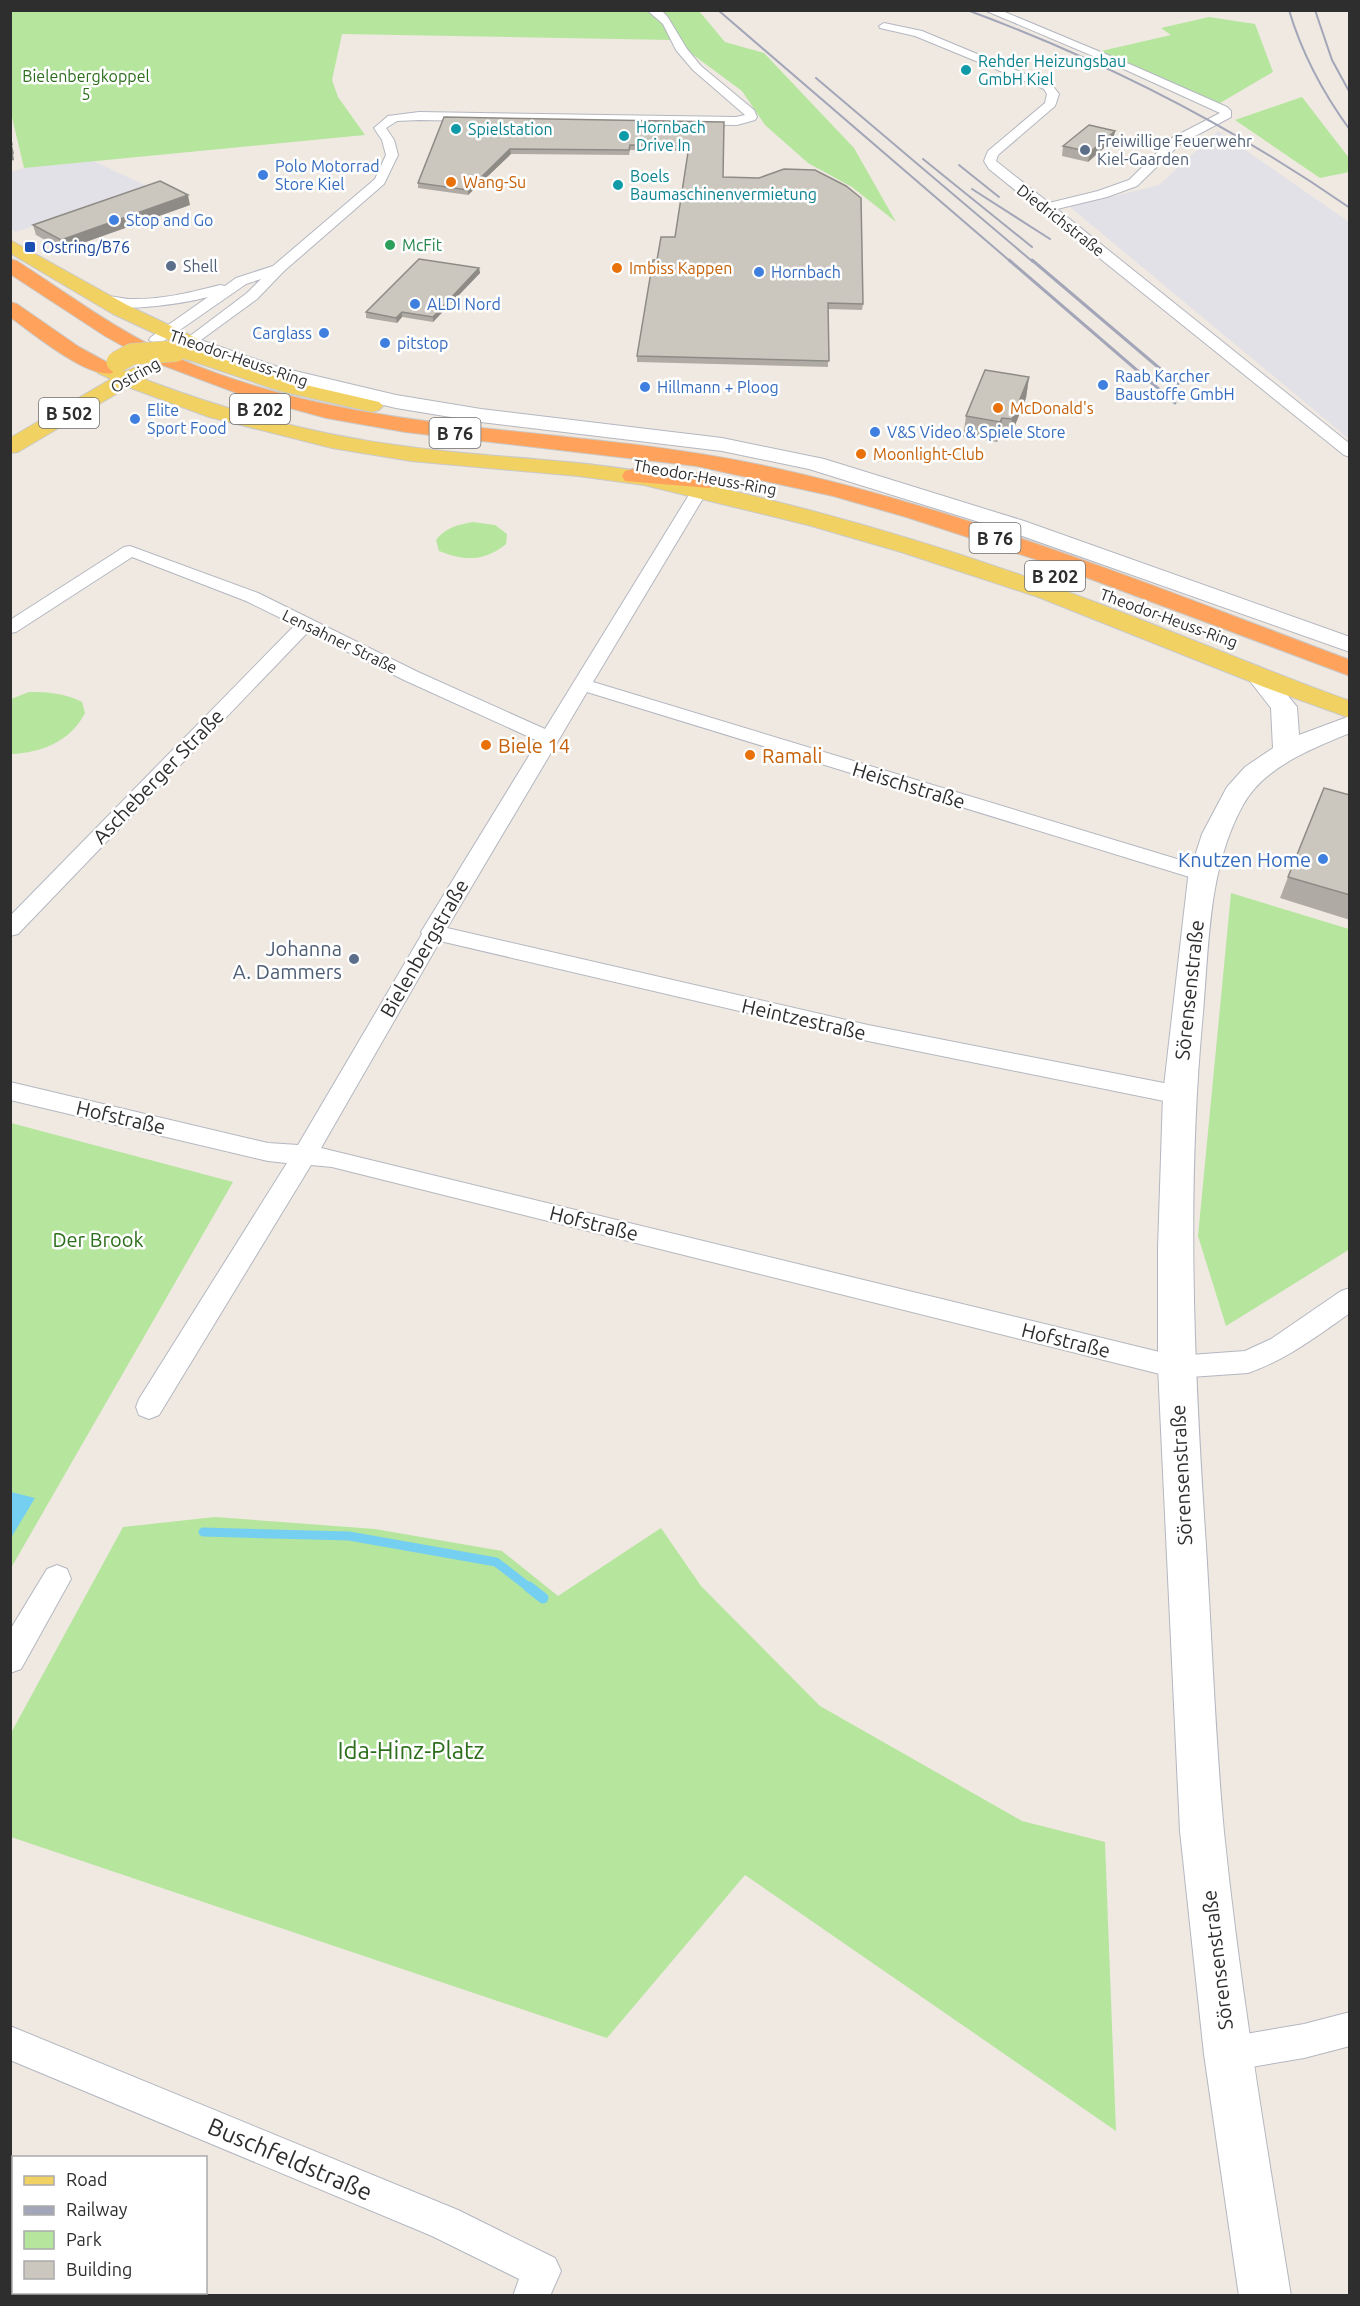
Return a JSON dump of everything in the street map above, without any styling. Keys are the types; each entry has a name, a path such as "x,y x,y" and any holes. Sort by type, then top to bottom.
{"highway":[{"name":"B 76","path":"10,265 65,309"},
{"name":"B 76","path":"10,283 65,309"},
{"path":"10,308 72,351 124,368"},
{"name":"Theodor-Heuss-Ring","path":"65,309 170,363 260,395 389,423 556,444 659,454 726,465 860,496 958,525 1213,626 1350,686"},
{"name":"Theodor-Heuss-Ring","path":"65,309 120,355 154,372 206,393 299,419 420,441 645,466 757,485 849,507 920,528 1213,626 1350,669"},
{"name":"B 76","path":"372,406 530,433 556,444"},
{"path":"633,476 757,485"}],"main road":[{"name":"Theodor-Heuss-Ring","path":"10,245 177,345 287,387 372,406"},
{"name":"Theodor-Heuss-Ring","path":"177,345 353,394 451,411 665,437 790,458 929,497 1031,530 1350,645"},
{"name":"Ostring","path":"21,418 177,345"},
{"name":"Theodor-Heuss-Ring","path":"124,368 245,422 362,447 633,476 700,490 955,562 1110,616 1350,710"},
{"name":"Ostring","path":"10,447 124,368"},
{"path":"287,387 353,394"},
{"path":"1259,676 1284,707 1287,752"},
{"name":"Sörensenstraße","path":"1265,2295 1228,2054 1203,1832 1176,1367 1175,1249 1179,1095 1203,874 1219,825 1244,782 1254,773 1287,752 1350,724"}],"street":[{"name":"Ostring","path":"177,345 252,296 279,268 380,181 392,155 388,140 380,128 386,120 419,116 737,121 751,117 750,113 728,93 707,78 682,50 665,18 652,10"},
{"path":"989,10 1130,68 1223,110 1227,114 1176,141 1133,183 1101,194 1047,207"},
{"name":"Diedrichstraße","path":"884,26 918,33 1048,87 1053,94 1051,104 992,154 990,161 993,166 1350,452"},
{"name":"Ostring","path":"100,300 153,304 198,297 279,268"},
{"name":"Ostring","path":"177,345 239,283"},
{"name":"Bielenbergstraße","path":"148,1407 304,1156 432,932 700,490"},
{"name":"Lensahner Straße","path":"10,628 130,551 252,597 411,676 548,738"},
{"name":"Ascheberger Straße","path":"10,929 18,910 306,624"},
{"name":"Heischstraße","path":"581,684 1203,874"},
{"name":"Heintzestraße","path":"432,932 868,1033 1179,1095"},
{"name":"Hofstraße","path":"10,1091 268,1152 332,1158 1176,1367 1248,1362 1280,1347 1350,1299"},
{"path":"10,1659 57,1579"},
{"path":"1228,2054 1304,2041 1350,2028"},
{"name":"Buschfeldstraße","path":"10,2043 445,2223 542,2271 531,2295"}],"shaded area":[{"path":"1218,131 1349,222 1349,439 1070,207 1159,185"},
{"path":"91,160 149,187 16,232 11,229 10,172 24,168"}],"green space":[{"name":"Bielenbergkoppel 5","path":"10,11 699,11 725,42 764,53 854,148 896,222 852,187 808,163 765,125 742,91 673,40 342,34 332,80 338,97 365,135 24,168 11,113"},
{"path":"1209,17 1255,24 1273,72 1220,103 1097,52 1171,35 1161,28"},
{"path":"1302,97 1349,158 1349,172 1320,178 1235,120"},
{"path":"473,522 495,525 507,534 506,544 490,554 474,558 457,557 439,551 436,540 444,532"},
{"path":"29,692 43,692 76,699 82,702 85,713 72,731 54,744 33,751 11,754 11,699"},
{"path":"1231,893 1349,929 1350,1249 1226,1326 1198,1236"},
{"name":"Der Brook","path":"11,1123 233,1182 11,1568"},
{"name":"Ida-Hinz-Platz","path":"215,1517 375,1529 502,1551 558,1596 661,1528 701,1586 820,1706 1022,1821 1105,1842 1116,2131 745,1875 607,2038 11,1837 11,1733 123,1527"}],"water":[{"path":"10,1492 35,1498 11,1538"}],"building":[{"name":"Hornbach","path":"444,117 724,122 723,177 759,178 784,169 815,170 846,186 861,198 863,304 828,303 829,361 637,356 653,260 657,260 661,237 675,237 689,146 630,145 629,150 510,149 468,190 418,183"},
{"path":"1089,125 1115,131 1090,152 1063,146"},
{"path":"160,181 188,195 61,240 33,225"},
{"name":"ALDI Nord","path":"419,259 479,268 433,317 402,312 396,318 366,312"},
{"path":"985,370 1029,377 1012,419 1002,418 1000,422 966,416"},
{"name":"Knutzen Home","path":"1324,788 1350,795 1350,895 1288,877"}],"waterway":[{"path":"203,1532 349,1536 496,1562 531,1589"},
{"path":"529,1587 543,1598"}],"railway":[{"path":"718,10 1011,262"},
{"path":"967,10 1068,51 1165,97 1259,149 1350,208"},
{"path":"1289,10 1314,73 1350,130"},
{"path":"1315,10 1332,60 1350,93"},
{"path":"816,78 1033,262"},
{"path":"923,159 1032,247"},
{"path":"959,165 999,197"},
{"path":"972,189 1050,239"},
{"path":"1009,260 1175,403"},
{"path":"1032,260 1178,384"}],"place":[{"name":"Rehder Heizungsbau GmbH Kiel","path":"966,70"},
{"name":"Spielstation","path":"456,129"},
{"name":"Hornbach Drive In","path":"624,136"},
{"name":"Freiwillige Feuerwehr Kiel-Gaarden","path":"1085,150"},
{"name":"Polo Motorrad Store Kiel","path":"263,175"},
{"name":"Wang-Su","path":"451,182"},
{"name":"Boels Baumaschinenvermietung","path":"618,185"},
{"name":"Stop and Go","path":"114,220"},
{"name":"McFit","path":"390,245"},
{"name":"Ostring/B76","path":"30,247"},
{"name":"Shell","path":"171,266"},
{"name":"Imbiss Kappen","path":"617,268"},
{"name":"Hornbach","path":"759,272"},
{"name":"ALDI Nord","path":"415,304"},
{"name":"Carglass","path":"324,333"},
{"name":"pitstop","path":"385,343"},
{"name":"Raab Karcher Baustoffe GmbH","path":"1103,385"},
{"name":"Hillmann + Ploog","path":"645,387"},
{"name":"McDonald's","path":"998,408"},
{"name":"Elite Sport Food","path":"135,419"},
{"name":"V&S Video & Spiele Store","path":"875,432"},
{"name":"Moonlight-Club","path":"861,454"},
{"name":"Biele 14","path":"486,745"},
{"name":"Ramali","path":"750,755"},
{"name":"Knutzen Home","path":"1323,859"},
{"name":"Johanna A. Dammers","path":"354,959"}]}
